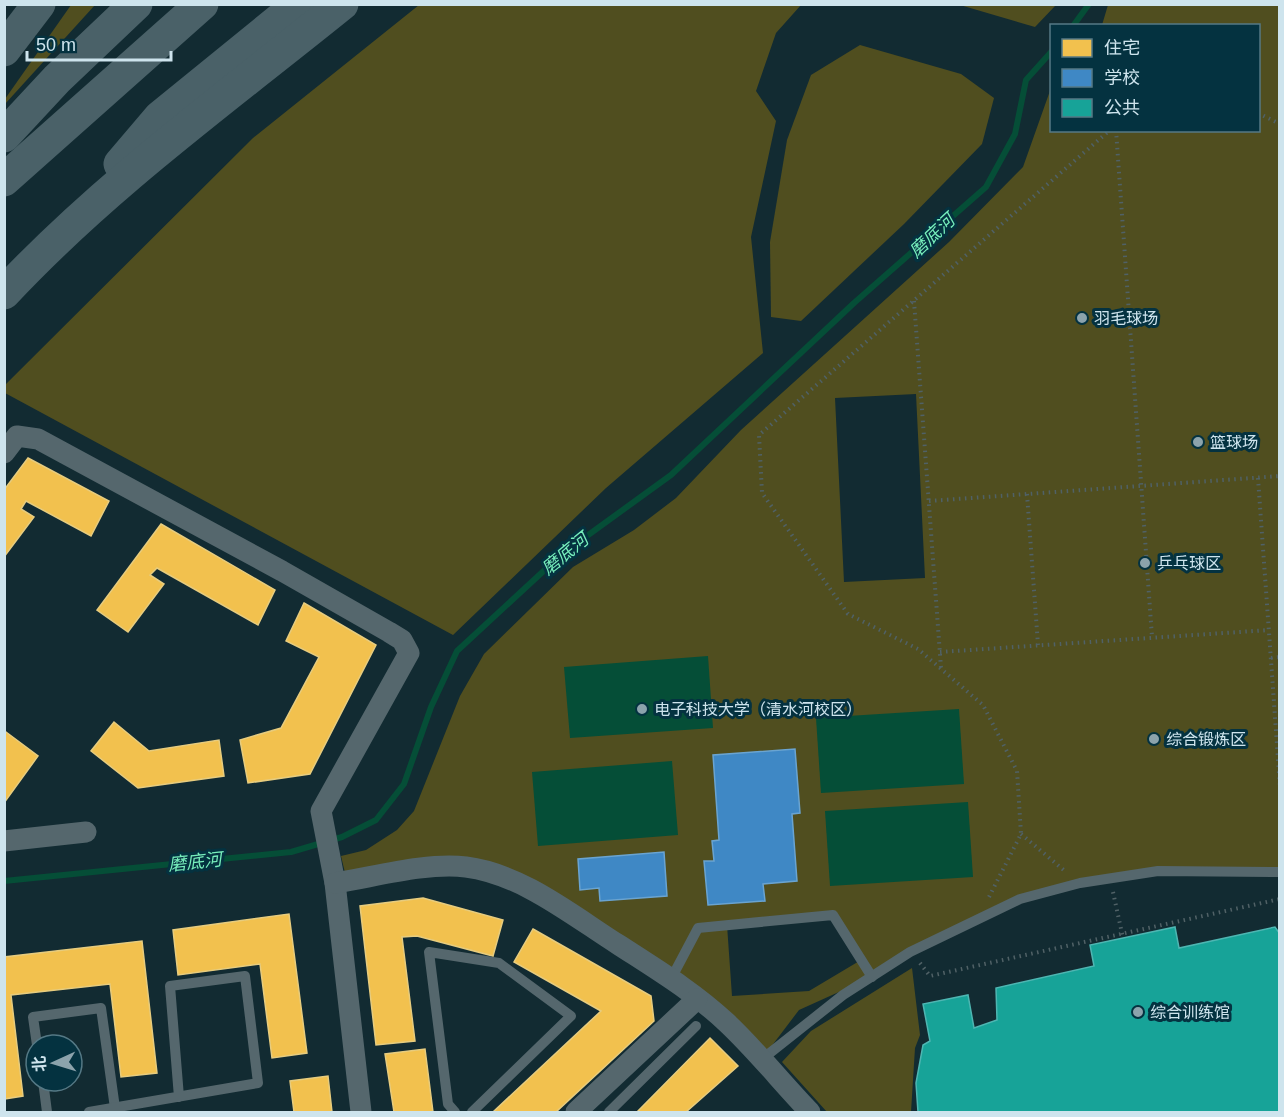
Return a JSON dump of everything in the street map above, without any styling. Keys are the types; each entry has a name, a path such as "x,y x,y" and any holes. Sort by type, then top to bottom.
{"highway":[{"path":"4,50 39,4"},
{"path":"4,136 57,79 136,4"},
{"path":"4,180 202,4"},
{"path":"4,293 50,245 160,117 299,4"},
{"path":"50,245 157,154 342,4"}],"street":[{"path":"4,453 17,436 38,439 282,571 402,640 409,653 321,811 334,876 361,1113"},
{"path":"4,841 86,832"},
{"path":"334,876 463,866 485,870 513,881 567,911 671,979 697,999 726,1022 810,1113"},
{"path":"576,1113 697,999"}],"lane":[{"path":"761,1060 843,995 910,952 1020,899 1080,883 1158,871 1280,872"},
{"path":"671,979 698,928 833,915 872,976"},
{"path":"455,1113 448,1104 429,952 499,963 571,1016 472,1113"},
{"path":"88,1113 115,1108 179,1097 258,1083 245,976 170,986 179,1097"},
{"path":"35,1033 33,1017 101,1008 115,1108"},
{"path":"609,1113 696,1026"},
{"path":"44,1093 47,1113"}],"path":[{"path":"1260,114 1280,124"},
{"path":"978,919 1021,834 1017,771 983,705 918,649 848,614 762,493 759,435 1108,132"},
{"path":"1116,132 1152,638"},
{"path":"914,301 941,669"},
{"path":"929,501 1280,476"},
{"path":"1258,478 1280,787"},
{"path":"1027,494 1038,645"},
{"path":"940,652 1269,630"},
{"path":"1271,658 1280,657"},
{"path":"1021,834 1080,883"},
{"path":"1110,879 1123,936"},
{"path":"910,952 930,976 1123,936 1280,899"}],"shaded area":[{"path":"1056,4 1035,27 960,5"},
{"path":"71,5 95,5 5,104 5,99"},
{"path":"419,5 801,5 776,33 756,91 776,121 751,237 763,353 606,488 453,635 5,393 5,385 253,138"},
{"path":"1108,5 1279,5 1279,872 1158,871 1020,899 872,977 799,1010 761,1060 726,1022 485,870 347,881 341,856 366,850 397,830 414,811 460,696 484,654 573,567 634,530 676,498 741,430 949,242 1023,167 1050,91 1050,132 1260,132 1260,24 1102,24","holes":["916,394 925,578 844,582 835,398","833,915 861,960 809,991 732,996 727,925"]},
{"path":"860,45 961,74 994,98 982,144 904,224 801,321 771,317 770,242 787,140 811,75"},
{"path":"708,656 713,728 570,738 564,667"},
{"path":"959,709 964,784 821,793 816,718"},
{"path":"672,761 678,835 538,846 532,772"},
{"path":"968,802 973,877 830,886 825,811"},
{"path":"912,968 920,1035 915,1048 911,1112 827,1112 782,1062 811,1031"}],"building: 住宅":[{"path":"28,458 109,501 91,536 26,501 21,509 34,517 4,557 4,490"},
{"path":"161,524 275,590 258,625 157,568 150,575 164,584 128,632 97,610"},
{"path":"304,603 376,645 310,774 248,783 240,740 281,728 319,657 286,641"},
{"path":"114,722 149,751 219,740 224,776 138,788 91,751"},
{"path":"6,732 38,756 4,803 4,734"},
{"path":"423,898 503,920 493,956 417,936 402,937 415,1041 376,1045 360,906"},
{"path":"289,914 307,1053 272,1058 260,964 178,975 173,930"},
{"path":"533,929 651,996 654,1021 556,1112 493,1112 601,1011 514,962"},
{"path":"142,941 157,1073 121,1077 110,984 11,995 23,1096 4,1099 4,957"},
{"path":"710,1038 738,1066 686,1112 637,1112"},
{"path":"425,1049 433,1112 394,1112 385,1054"},
{"path":"328,1076 332,1112 294,1112 290,1081"}],"building: 学校":[{"path":"795,749 800,813 792,814 797,881 763,884 765,901 708,905 704,861 714,861 712,841 719,840 713,755"},
{"path":"664,852 667,896 600,901 599,888 580,890 578,859"}],"building: 公共":[{"name":"综合训练馆","path":"1175,927 1179,948 1275,927 1280,934 1280,1112 918,1112 916,1083 923,1045 930,1041 923,1004 968,995 974,1028 997,1020 996,988 1094,966 1090,945"}],"waterway":[{"name":"磨底河","path":"1074,24 1089,4"},
{"name":"磨底河","path":"4,881 291,852 342,837 376,820 404,784 431,707 457,651 562,554 671,475 854,303 986,187 1015,134 1026,80 1050,53"}],"place":[{"name":"羽毛球场","path":"1082,318"},
{"name":"篮球场","path":"1198,442"},
{"name":"乒乓球区","path":"1145,563"},
{"name":"电子科技大学（清水河校区）","path":"642,709"},
{"name":"综合锻炼区","path":"1154,739"},
{"name":"综合训练馆","path":"1138,1012"}]}
